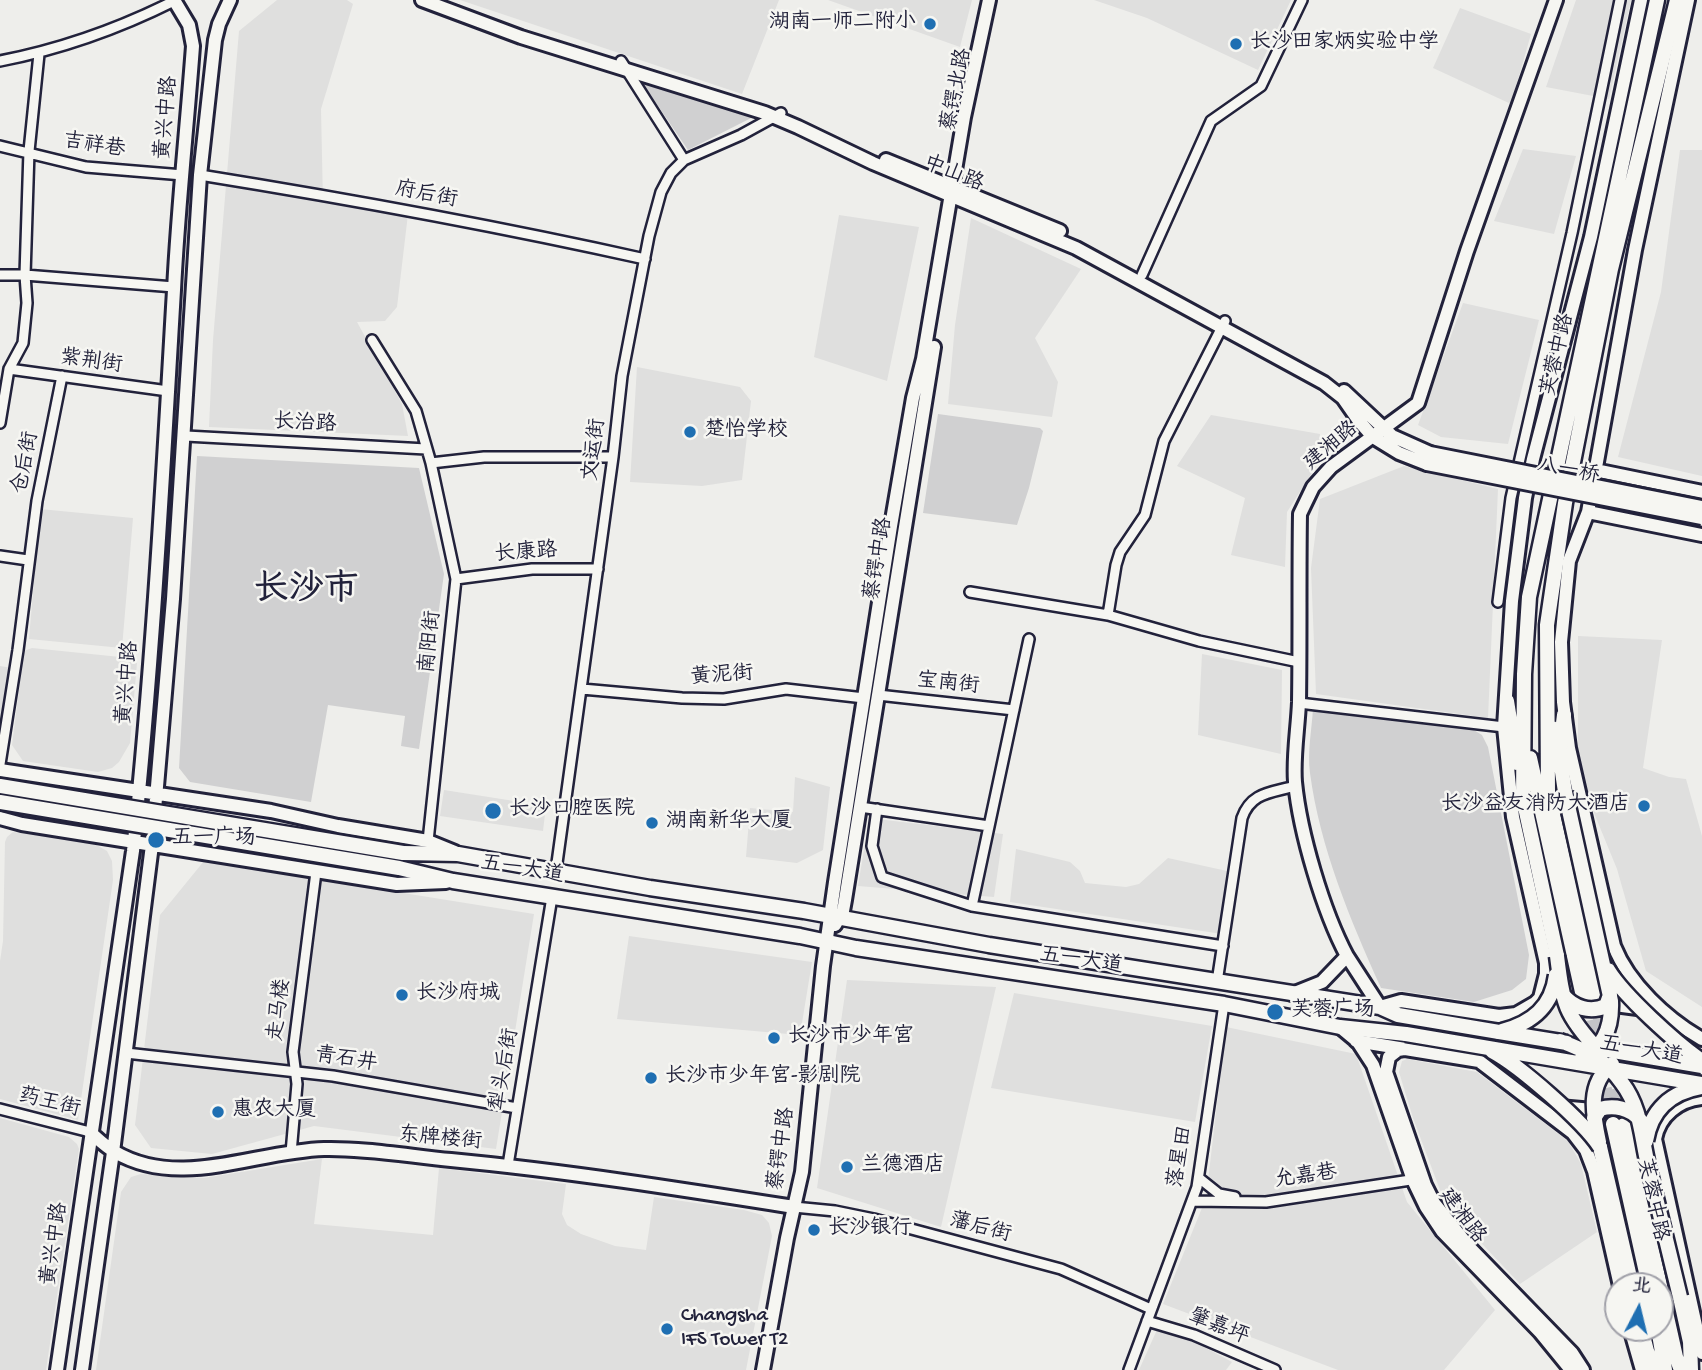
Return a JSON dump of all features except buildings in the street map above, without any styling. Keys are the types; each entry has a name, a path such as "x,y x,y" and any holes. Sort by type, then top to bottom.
{"main road":[{"name":"黄兴中路","path":"57,1370 134,842 139,790 156,584 193,36 174,0"},
{"name":"黄兴中路","path":"82,1370 152,845 200,176 215,40 230,0"},
{"name":"中山路","path":"422,0 521,37 623,65"},
{"name":"中山路","path":"441,0 523,31 778,115 1076,248 1327,377 1348,394 1378,433 1429,458"},
{"name":"蔡锷北路","path":"955,192 989,0"},
{"name":"蔡锷北路","path":"955,192 997,0"},
{"name":"建湘路","path":"1380,1007 1334,932 1302,825 1296,786 1300,514 1313,487 1331,467 1418,403 1467,251 1556,0"},
{"path":"1380,1007 1401,1001 1499,1016 1516,1014 1530,1007 1541,995 1545,982 1546,963 1513,817 1504,727 1509,634 1525,498 1533,459 1591,237 1641,0"},
{"name":"芙蓉中路","path":"1657,0 1607,241 1536,556 1525,634 1524,722 1543,825 1588,993 1548,792 1547,625 1565,503 1611,269 1677,0"},
{"path":"1688,0 1636,250 1588,512 1569,561 1561,642 1564,715 1569,748 1614,946 1629,974 1666,1012 1699,1038 1696,1099 1672,1109 1656,1132 1656,1146 1685,1295 1690,1370"},
{"name":"中山路","path":"955,192 1056,229 1142,275 1223,324"},
{"name":"蔡锷中路","path":"763,1370 802,1172 822,978 831,926 860,807 955,192"},
{"name":"蔡锷中路","path":"841,883 864,698 912,405 955,192"},
{"name":"八一桥","path":"1429,458 1702,507"},
{"name":"八一桥","path":"1429,458 1702,518"},
{"path":"1595,470 1702,492"},
{"path":"1588,512 1702,535"},
{"path":"1507,701 1523,799 1557,956 1562,994 1573,1021 1593,1051 1615,1068 1628,1090 1640,1120 1644,1149 1702,1353"},
{"path":"1559,752 1564,715"},
{"path":"1548,717 1559,752 1565,792 1610,995 1611,1022 1606,1036 1593,1051 1574,1061"},
{"path":"1523,799 1524,722"},
{"name":"五一大道","path":"0,770 271,811 338,826 428,841 458,854"},
{"name":"五一大道","path":"0,786 403,853 458,854 804,911 831,926 1006,972 1224,1004 1405,1041 1478,1045 1702,1086"},
{"name":"五一大道","path":"0,802 399,869 453,881 800,936 831,926 872,924 1380,1007 1398,1015 1560,1041 1593,1051 1702,1063"},
{"name":"五一大道","path":"0,821 397,884 453,881"},
{"path":"804,911 825,901 841,883 852,908 862,919 872,924"},
{"path":"800,936 814,946 820,961 822,978"},
{"path":"1292,994 1322,982 1347,956"},
{"path":"1499,1032 1527,1021 1547,1004 1556,981 1557,956"},
{"path":"1601,957 1618,984 1702,1063"},
{"path":"1562,994 1572,1004 1590,1009 1606,1006 1610,995"},
{"path":"1541,995 1666,1012"},
{"path":"1509,1082 1516,1014"},
{"name":"建湘路","path":"1340,1027 1363,1049 1377,1075 1417,1176 1434,1203 1449,1224 1572,1353 1583,1370"},
{"path":"1356,1041 1405,1041 1479,1062 1509,1082 1573,1133 1586,1150 1594,1171 1617,1272"},
{"name":"建湘路","path":"1405,1041 1389,1057 1386,1072 1426,1207 1442,1231 1539,1332 1571,1370"},
{"path":"1478,1045 1499,1054 1515,1066 1587,1130 1600,1147"},
{"path":"1629,1272 1592,1107 1597,1086 1615,1068 1641,1056"},
{"path":"1644,1149 1650,1126 1660,1108 1678,1094 1702,1086"},
{"path":"1538,1105 1665,1117"},
{"path":"1594,1118 1600,1110 1612,1107 1634,1113 1640,1120"},
{"name":"芙蓉中路","path":"1645,1272 1619,1124 1656,1272"},
{"name":"东牌楼街","path":"90,1132 113,1152 140,1163 187,1168 224,1165 291,1153 337,1150 508,1166 794,1207"},
{"path":"1636,1342 1642,1370"},
{"path":"1642,1342 1647,1351"},
{"path":"1645,1342 1655,1370"},
{"path":"1660,1342 1665,1370"},
{"name":"芙蓉中路","path":"1673,1342 1678,1363"}],"street":[{"path":"0,61 39,54 88,39 142,17 174,0"},
{"path":"1142,275 1211,121 1261,86 1302,0"},
{"path":"1498,602 1511,498 1572,233 1620,0"},
{"path":"0,423 3,389 9,369 23,342 27,303 25,275 29,151 39,54"},
{"path":"623,65 684,160 731,140 778,115"},
{"name":"吉祥巷","path":"0,146 86,167 183,175"},
{"name":"文运街","path":"556,870 622,376 661,192 671,173 684,160"},
{"name":"府后街","path":"200,176 337,197 508,229 645,259"},
{"path":"0,275 174,287"},
{"path":"1108,615 1120,552 1145,515 1164,441 1223,324"},
{"name":"南阳街","path":"372,340 416,411 431,463 456,579 428,841"},
{"name":"紫荆街","path":"9,369 168,391"},
{"name":"仓后街","path":"0,764 37,501 62,376"},
{"name":"长治路","path":"183,440 186,436 426,449"},
{"path":"431,463 484,457 613,457"},
{"path":"0,556 28,560"},
{"name":"长康路","path":"456,579 532,569 598,569"},
{"path":"970,592 1108,615 1199,641 1299,662"},
{"path":"972,906 1029,639"},
{"name":"黄泥街","path":"582,689 682,698 724,699 786,690 864,698"},
{"name":"宝南街","path":"878,695 1014,710"},
{"path":"1299,703 1504,727"},
{"path":"1217,982 1242,818 1247,804 1257,796 1296,786"},
{"path":"860,807 989,826"},
{"path":"877,809 872,846 882,877 972,906 1223,946"},
{"name":"走马楼","path":"291,1153 297,1084 293,1052 316,872"},
{"name":"犁头后街","path":"508,1166 552,897"},
{"name":"落星田","path":"1129,1370 1199,1178 1224,1004"},
{"name":"青石井","path":"126,1053 334,1076 517,1108"},
{"name":"药王街","path":"0,1109 90,1132"},
{"name":"允嘉巷","path":"1199,1178 1219,1194 1242,1197 1417,1176"},
{"name":"允嘉巷","path":"1193,1200 1266,1202 1417,1176"},
{"name":"藩后街","path":"794,1207 874,1219 1062,1269 1150,1309"},
{"name":"肇嘉坪","path":"1147,1321 1194,1335 1275,1370"}],"shaded area":[{"path":"277,0 347,0 353,4 321,109 323,203 408,214 397,307 385,321 357,322 402,404 408,436 209,427 213,340 239,31"},
{"path":"460,0 779,0 742,94"},
{"name":"湖南一师二附小","path":"828,0 972,0 960,47"},
{"name":"长沙田家炳实验中学","path":"1094,0 1291,0 1258,70 1147,18"},
{"path":"1576,0 1631,0 1609,99 1546,87"},
{"path":"1460,8 1531,34 1511,104 1433,68"},
{"path":"639,78 759,114 688,150"},
{"path":"1523,149 1576,156 1554,234 1494,221"},
{"path":"1680,150 1702,150 1702,476 1618,457 1661,292"},
{"path":"839,215 919,227 887,381 814,357"},
{"path":"971,218 1081,269 1035,338 1058,382 1052,417 948,404 955,325"},
{"path":"1463,303 1539,320 1508,444 1441,437 1418,425"},
{"name":"楚怡学校","path":"637,367 740,387 751,401 742,480 702,486 630,482"},
{"path":"938,414 1040,428 1043,431 1017,525 923,513"},
{"path":"1211,415 1320,434 1317,465 1287,512 1285,567 1231,555 1245,498 1177,466"},
{"name":"五一广场","path":"197,456 419,468 444,574 419,749 401,746 405,716 328,705 311,802 190,782 179,768"},
{"path":"1404,466 1498,489 1488,718 1316,694 1311,568 1320,499"},
{"path":"40,509 133,518 122,648 29,639"},
{"path":"1578,636 1662,640 1643,768 1669,777 1686,779 1702,836 1702,1007 1646,971 1617,869 1578,774"},
{"path":"32,648 130,658 137,663 130,743 119,762 112,768 98,772 23,761 12,745 24,651"},
{"path":"1202,654 1282,670 1281,754 1198,735"},
{"path":"0,666 12,668 0,740"},
{"name":"芙蓉广场","path":"1313,708 1472,729 1482,735 1488,747 1529,955 1526,979 1512,990 1474,1002 1381,988 1348,909 1321,829 1309,765"},
{"path":"795,777 830,787 823,850 797,863 746,857 750,808 793,812"},
{"name":"长沙口腔医院","path":"444,790 546,806 543,831 440,816"},
{"path":"869,818 1003,834 994,897 858,886"},
{"path":"13,832 93,843 107,851 112,861 113,880 78,1120 0,1099 0,961 3,941 5,842"},
{"path":"1016,849 1070,862 1080,871 1085,883 1126,887 1139,884 1168,858 1227,871 1222,934 1010,902"},
{"path":"204,861 534,914 496,1149 314,1126 212,1154 151,1148 135,1125 160,915"},
{"path":"629,936 812,962 800,1035 617,1019"},
{"path":"847,980 996,987 941,1227 817,1188"},
{"path":"1014,993 1212,1026 1195,1122 991,1088"},
{"path":"1226,1027 1356,1054 1407,1202 1495,1310 1444,1370 1338,1370 1163,1304 1206,1198"},
{"name":"芙蓉广场","path":"1407,1059 1477,1072 1568,1141 1581,1164 1597,1232 1520,1284 1468,1229 1440,1190 1399,1072 1402,1061"},
{"path":"0,1118 69,1137 79,1149 46,1370 0,1370"},
{"path":"322,1159 314,1224 433,1235 439,1168 566,1184 562,1214 567,1225 581,1234 615,1246 646,1250 654,1197 762,1215 769,1223 772,1236 746,1370 96,1370 121,1192 131,1177 141,1174 204,1178"},
{"path":"1160,1323 1232,1362 1226,1370 1139,1370"}],"tunnel":[{"path":"1595,996 1605,1041"},
{"path":"1584,1000 1595,1048"},
{"path":"1600,1068 1613,1124"},
{"path":"1611,1068 1624,1125"}],"place":[{"name":"湖南一师二附小","path":"930,24"},
{"name":"长沙田家炳实验中学","path":"1236,44"},
{"name":"楚怡学校","path":"690,432"},
{"name":"长沙益友消防大酒店","path":"1644,806"},
{"name":"长沙口腔医院","path":"493,811"},
{"name":"湖南新华大厦","path":"652,823"},
{"name":"五一广场","path":"156,840"},
{"name":"长沙府城","path":"402,995"},
{"name":"芙蓉广场","path":"1275,1012"},
{"name":"长沙市少年宫","path":"774,1038"},
{"name":"长沙市少年宫-影剧院","path":"651,1078"},
{"name":"惠农大厦","path":"218,1112"},
{"name":"兰德酒店","path":"847,1167"},
{"name":"长沙银行","path":"814,1230"},
{"name":"Changsha IFS Tower T2","path":"667,1329"}],"district":[{"name":"长沙市","path":"306,593"}]}
